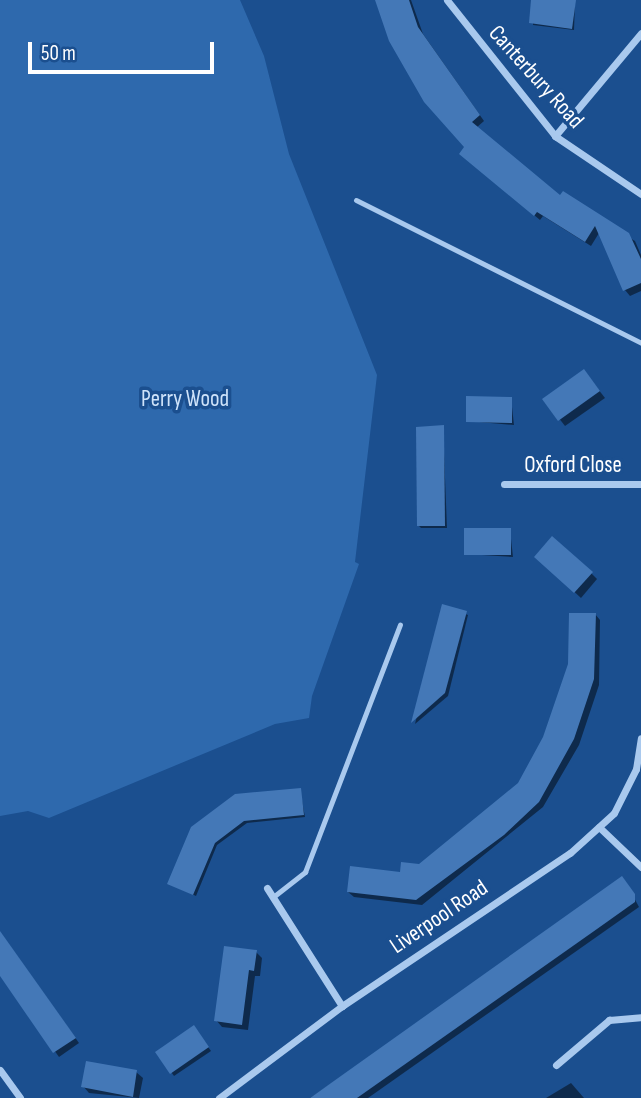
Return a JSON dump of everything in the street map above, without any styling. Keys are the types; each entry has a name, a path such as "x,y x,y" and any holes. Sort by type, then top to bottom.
{"street":[{"name":"Canterbury Road","path":"447,0 555,136 641,194"},
{"path":"555,136 641,33"},
{"name":"Oxford Close","path":"505,484 641,484"},
{"name":"Liverpool Road","path":"219,1098 342,1006 570,853 614,813 636,769 641,738"},
{"path":"599,827 641,867"},
{"path":"267,888 342,1006"},
{"path":"556,1065 609,1020 641,1017"},
{"path":"0,1070 20,1098"}],"lane":[{"path":"356,200 641,343"},
{"path":"273,897 304,872 400,625"}],"green space":[{"name":"Perry Wood","path":"0,0 240,0 264,56 289,154 377,375 355,562 359,564 312,696 309,718 275,724 49,818 28,811 0,816"}],"building":[{"path":"375,0 409,0 418,27 480,115 472,122 560,195 563,191 629,233 641,259 641,283 623,291 595,226 585,242 537,212 534,216 459,154 464,147 424,102 389,41"},
{"path":"531,0 576,0 572,29 529,23"},
{"path":"584,369 600,391 558,421 542,399"},
{"path":"466,396 512,397 512,423 466,422"},
{"path":"444,425 445,526 417,526 416,427"},
{"path":"464,528 511,528 511,555 464,555"},
{"path":"552,536 593,572 574,593 534,557"},
{"path":"442,604 467,611 445,693 411,723"},
{"path":"569,613 596,613 594,679 574,739 539,802 504,835 416,900 347,892 350,866 400,872 401,862 419,864 518,783 543,737 568,664"},
{"path":"301,788 304,815 244,821 215,843 193,895 167,884 191,827 235,794"},
{"path":"622,876 635,894 635,902 357,1098 310,1098"},
{"path":"0,931 76,1038 53,1053 0,976"},
{"path":"224,946 257,950 254,971 249,970 242,1025 214,1021"},
{"path":"194,1025 209,1047 170,1074 155,1052"},
{"path":"86,1061 137,1070 133,1097 81,1087"}]}
